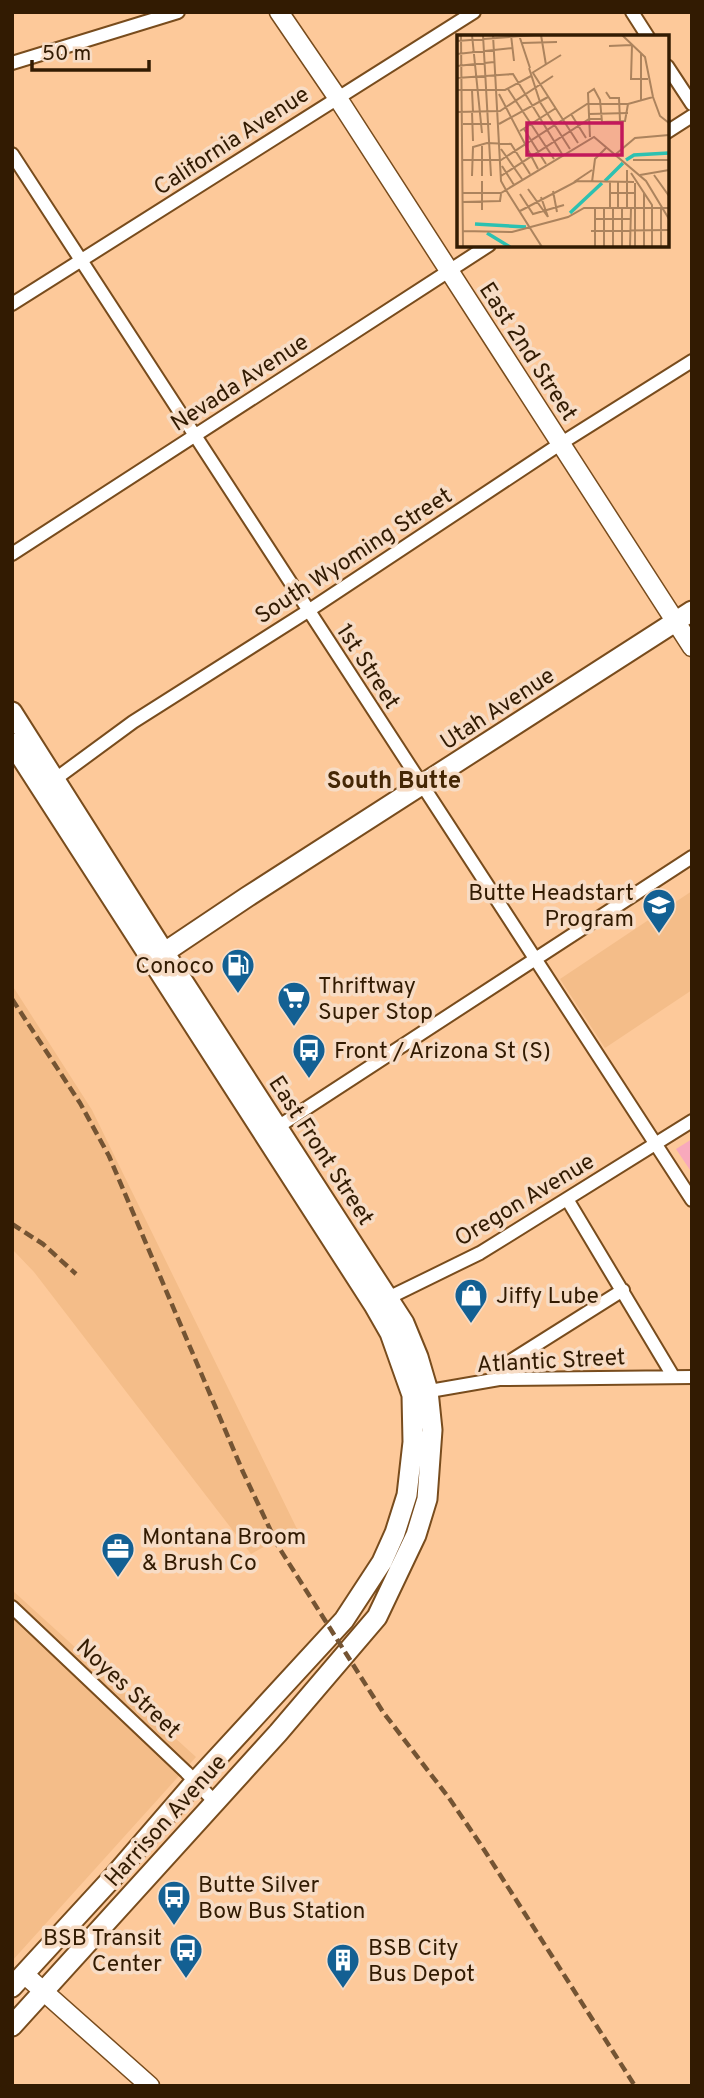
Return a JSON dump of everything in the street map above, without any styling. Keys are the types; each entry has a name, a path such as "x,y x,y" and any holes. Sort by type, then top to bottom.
{"main road":[{"name":"Utah Avenue","path":"158,956 684,615"},
{"name":"East Front Street","path":"12,712 48,784 381,1301 404,1324 418,1357 420,1393 407,1496 382,1562 344,1620"},
{"name":"East Front Street","path":"12,743 48,784"},
{"name":"East Front Street","path":"354,1646 377,1617 401,1571 427,1499 432,1430 420,1393"},
{"name":"Harrison Avenue","path":"18,1980 344,1620"},
{"path":"278,1733 273,1722 275,1713 298,1688 324,1643"},
{"name":"Harrison Avenue","path":"12,2026 354,1646"}],"street":[{"path":"12,63 178,12"},
{"name":"East 2nd Street","path":"279,12 337,97 560,444 684,615 692,647"},
{"name":"California Avenue","path":"12,303 474,12"},
{"path":"632,12 647,35"},
{"path":"669,69 692,104"},
{"path":"669,130 692,116"},
{"name":"1st Street","path":"12,154 692,1200"},
{"name":"Nevada Avenue","path":"12,554 486,247"},
{"name":"South Wyoming Street","path":"48,784 133,722 692,361"},
{"path":"271,1131 692,857"},
{"name":"Oregon Avenue","path":"381,1301 480,1253 692,1121"},
{"path":"567,1199 673,1377"},
{"path":"499,1379 512,1360 623,1290"},
{"name":"Atlantic Street","path":"420,1393 499,1379 692,1377"},
{"name":"Noyes Street","path":"12,1607 214,1801"},
{"path":"18,1980 44,1991 150,2086"}],"shaded area":[{"name":"Butte Headstart Program","path":"692,891 692,990 605,1048 560,979"},
{"path":"12,985 92,1110 297,1529 251,1554 34,1272 12,1249"},
{"path":"692,1139 692,1173 676,1149"},
{"path":"12,1590 196,1757 12,1961"}],"railway":[{"path":"12,999 80,1103 109,1156 243,1472 278,1546 383,1712 449,1798 481,1845 635,2086"},
{"path":"12,1224 43,1244 76,1274"}],"place":[{"name":"Butte Headstart Program","path":"659,935"},
{"name":"Conoco","path":"238,995"},
{"name":"Thriftway Super Stop","path":"294,1028"},
{"name":"Front / Arizona St (S)","path":"309,1080"},
{"name":"Jiffy Lube","path":"471,1325"},
{"name":"Montana Broom & Brush Co","path":"118,1579"},
{"name":"Butte Silver Bow Bus Station","path":"174,1927"},
{"name":"BSB Transit Center","path":"186,1980"},
{"name":"BSB City Bus Depot","path":"343,1990"}],"district":[{"name":"South Butte","path":"394,780"}]}
